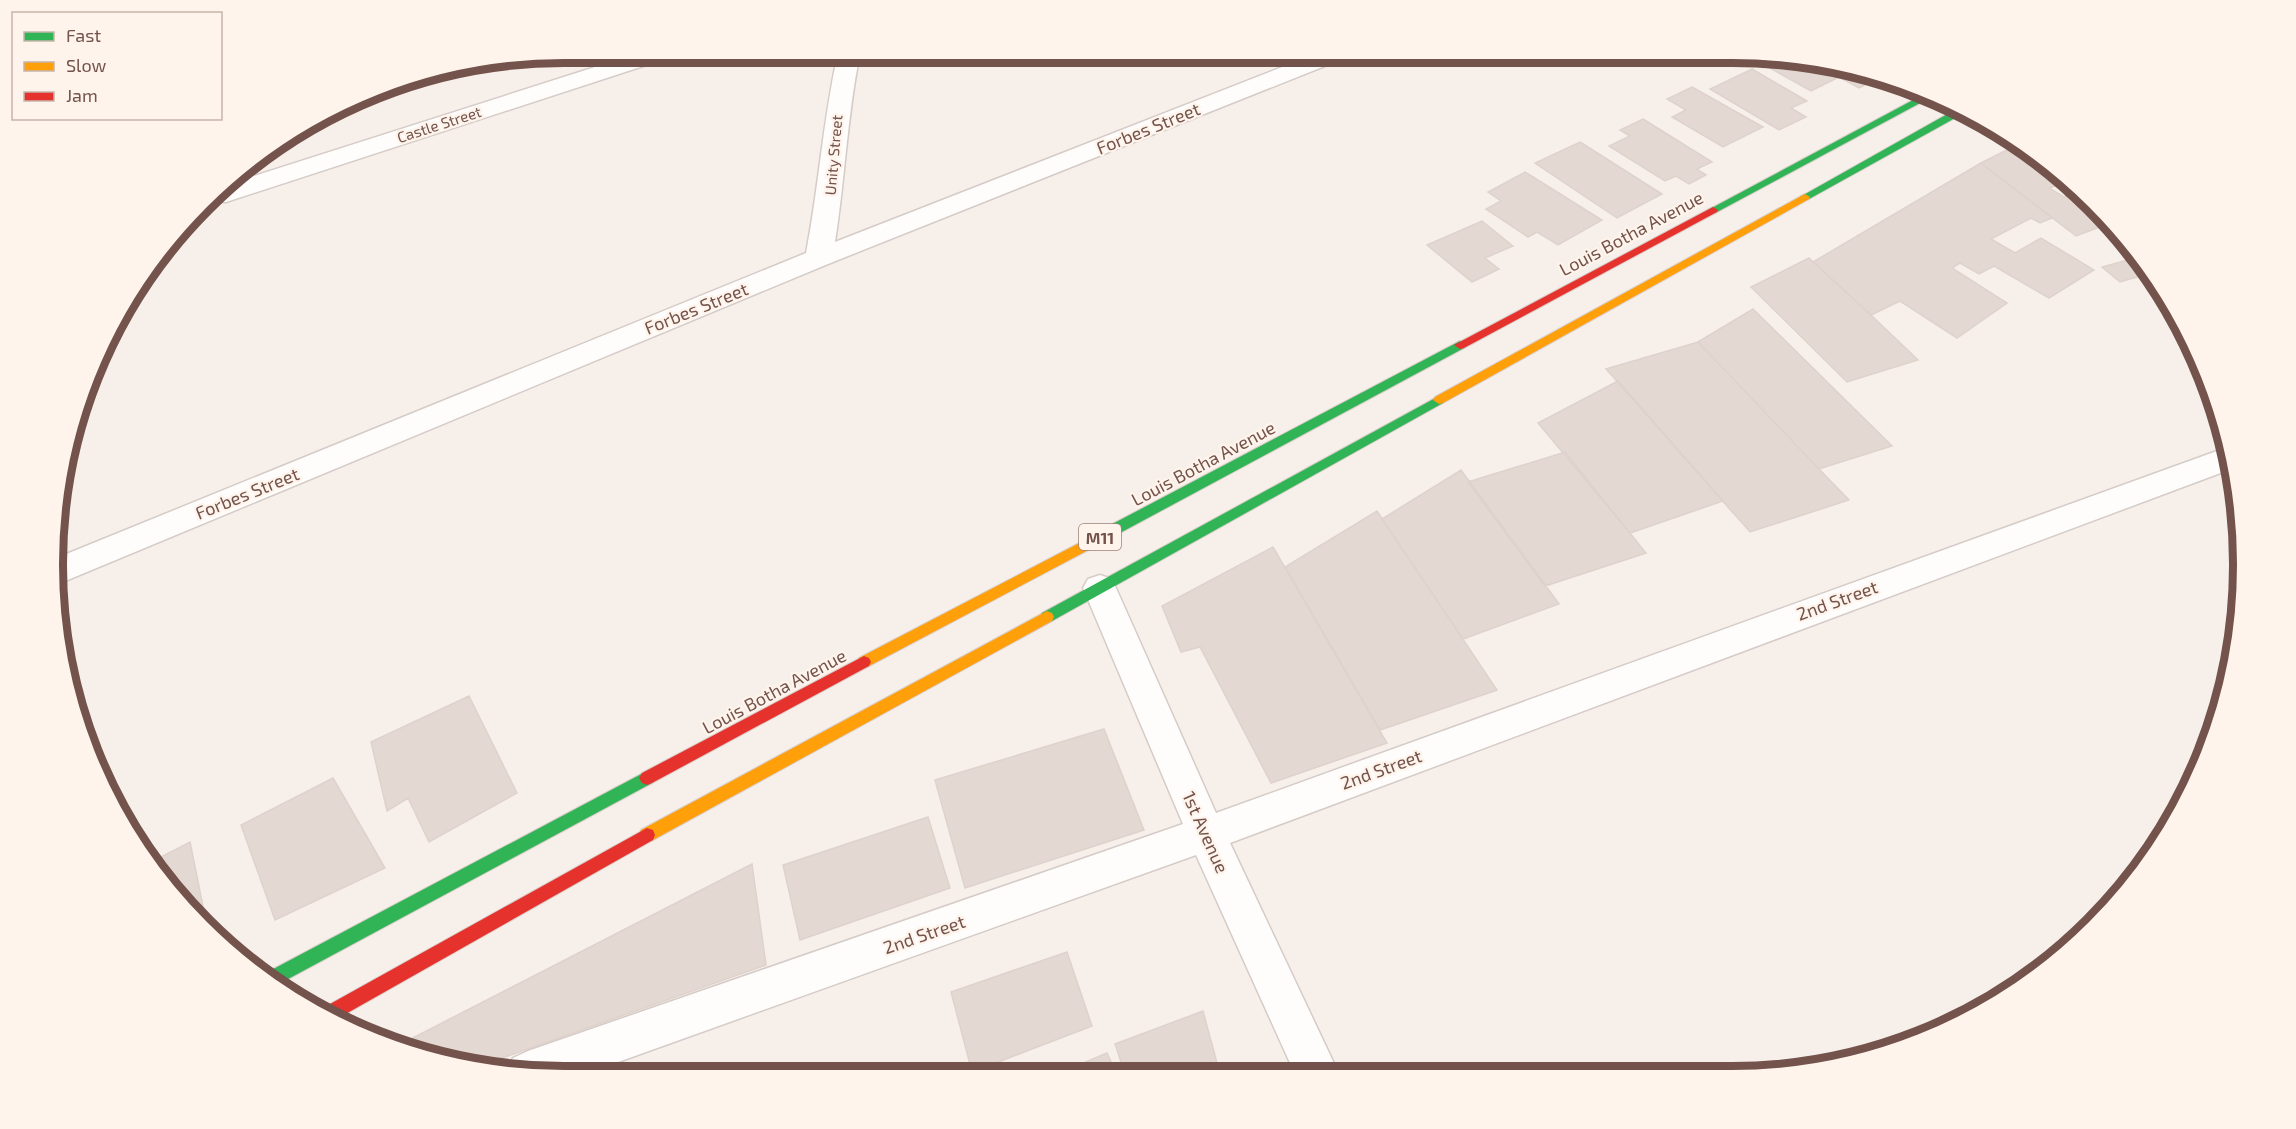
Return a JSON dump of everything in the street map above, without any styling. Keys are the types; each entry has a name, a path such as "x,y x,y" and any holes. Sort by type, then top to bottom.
{"main road":[{"name":"Louis Botha Avenue","path":"277,975 1920,100"},
{"name":"M11","path":"336,1010 620,850 1100,588 1953,115"}],"street":[{"name":"Castle Street","path":"229,192 626,63"},
{"name":"Unity Street","path":"819,258 832,183 838,104 847,63"},
{"name":"Forbes Street","path":"63,569 819,258 1309,63"},
{"name":"2nd Street","path":"549,1066 1206,834 2222,460"},
{"name":"1st Avenue","path":"1100,588 1206,834 1313,1066"}],"building":[{"path":"1763,64 1797,67 1870,83 1859,88 1839,77 1811,91"},
{"path":"1752,69 1807,101 1791,108 1806,117 1779,130 1710,89"},
{"path":"1692,87 1763,127 1723,147 1672,117 1686,110 1667,99"},
{"path":"1643,119 1712,162 1697,169 1706,175 1689,184 1676,176 1665,181 1609,146 1630,136 1620,130"},
{"path":"1580,142 1662,194 1617,218 1535,163"},
{"path":"2010,148 2059,185 2049,188 2064,197 2070,195 2102,226 2076,236 1981,163"},
{"path":"1981,163 2052,218 2040,223 2031,218 1991,239 2015,253 2041,238 2094,270 2049,298 1994,266 1979,274 1960,263 1952,268 2007,303 1957,338 1900,301 1871,315 1813,262"},
{"path":"1525,172 1602,220 1558,245 1537,232 1528,237 1486,209 1501,201 1488,192"},
{"path":"1482,221 1513,246 1485,258 1499,269 1472,282 1427,245"},
{"path":"1809,258 1918,360 1847,382 1751,287"},
{"path":"2129,259 2141,276 2120,282 2102,267"},
{"path":"1753,309 1892,446 1819,469 1698,342"},
{"path":"1698,342 1849,500 1750,532 1606,369"},
{"path":"1618,381 1723,501 1630,533 1538,423"},
{"path":"1565,452 1646,553 1545,586 1468,482"},
{"path":"1461,470 1559,604 1463,639 1382,519"},
{"path":"1377,511 1497,690 1380,730 1285,567"},
{"path":"1273,547 1387,743 1271,783 1200,647 1181,652 1162,606"},
{"path":"469,696 517,793 429,842 408,798 387,811 371,742"},
{"path":"1104,729 1144,830 965,888 935,780"},
{"path":"333,778 385,868 275,920 241,825"},
{"path":"928,817 950,888 800,940 783,865"},
{"path":"190,842 204,913 187,895 159,858"},
{"path":"752,864 766,965 494,1061 435,1049 408,1040"},
{"path":"1067,952 1092,1026 988,1066 970,1066 951,992"},
{"path":"1203,1011 1218,1066 1122,1066 1115,1044"},
{"path":"1107,1053 1113,1066 1076,1066"}],"traffic: fast":[{"path":"1713,210 1920,100"},
{"path":"1805,197 1953,115"},
{"path":"1087,544 1460,345"},
{"path":"1047,617 1439,400"},
{"path":"277,975 647,778"}],"traffic: slow":[{"path":"1439,400 1805,197"},
{"path":"864,662 1087,544"},
{"path":"647,835 1047,617"}],"traffic: jam":[{"path":"1460,345 1713,210"},
{"path":"647,778 864,662"},
{"path":"336,1010 647,835"}]}
